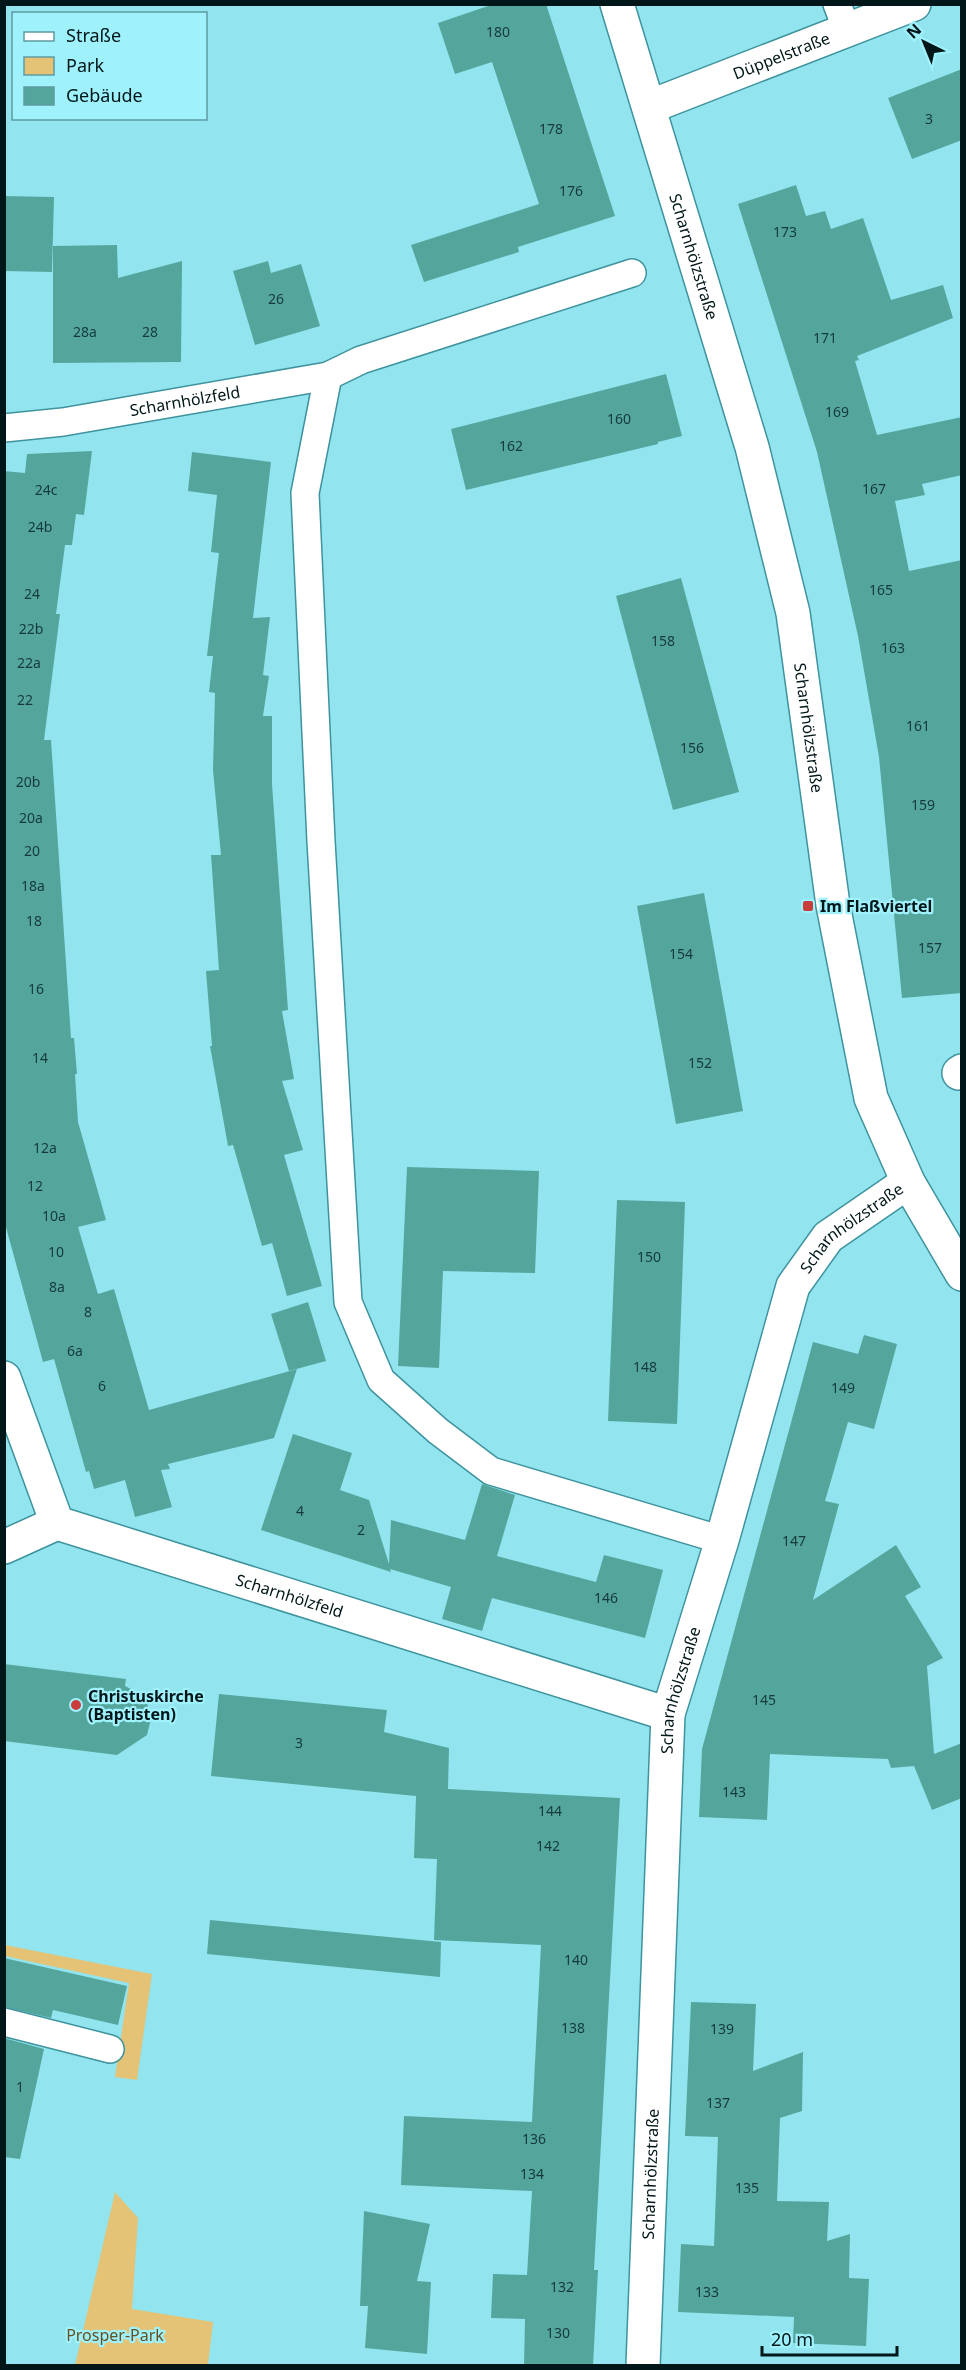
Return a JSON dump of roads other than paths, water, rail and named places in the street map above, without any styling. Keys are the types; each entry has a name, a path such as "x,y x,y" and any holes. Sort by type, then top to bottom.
{"street":[{"name":"Scharnhölzstraße","path":"617,4 753,447 793,613 833,905 872,1098 908,1182 828,1238 793,1286 722,1540 668,1714 643,2366"},
{"name":"Düppelstraße","path":"649,107 842,17 914,4"},
{"path":"908,1182 962,1274"},
{"path":"4,1378 57,1523 4,1547"},
{"name":"Scharnhölzfeld","path":"57,1523 668,1714"}],"lane":[{"name":"Scharnhölzfeld","path":"4,428 63,422 328,376 361,360 632,273"},
{"path":"328,376 305,493 322,853 348,1302 381,1380 438,1431 491,1471 722,1540"},
{"path":"4,2022 110,2049"}],"place":[{"name":"Im Flaßviertel","path":"808,906"},
{"name":"Christuskirche (Baptisten)","path":"76,1705"}],"park label":[{"name":"Prosper-Park","path":"115,2335"}]}
